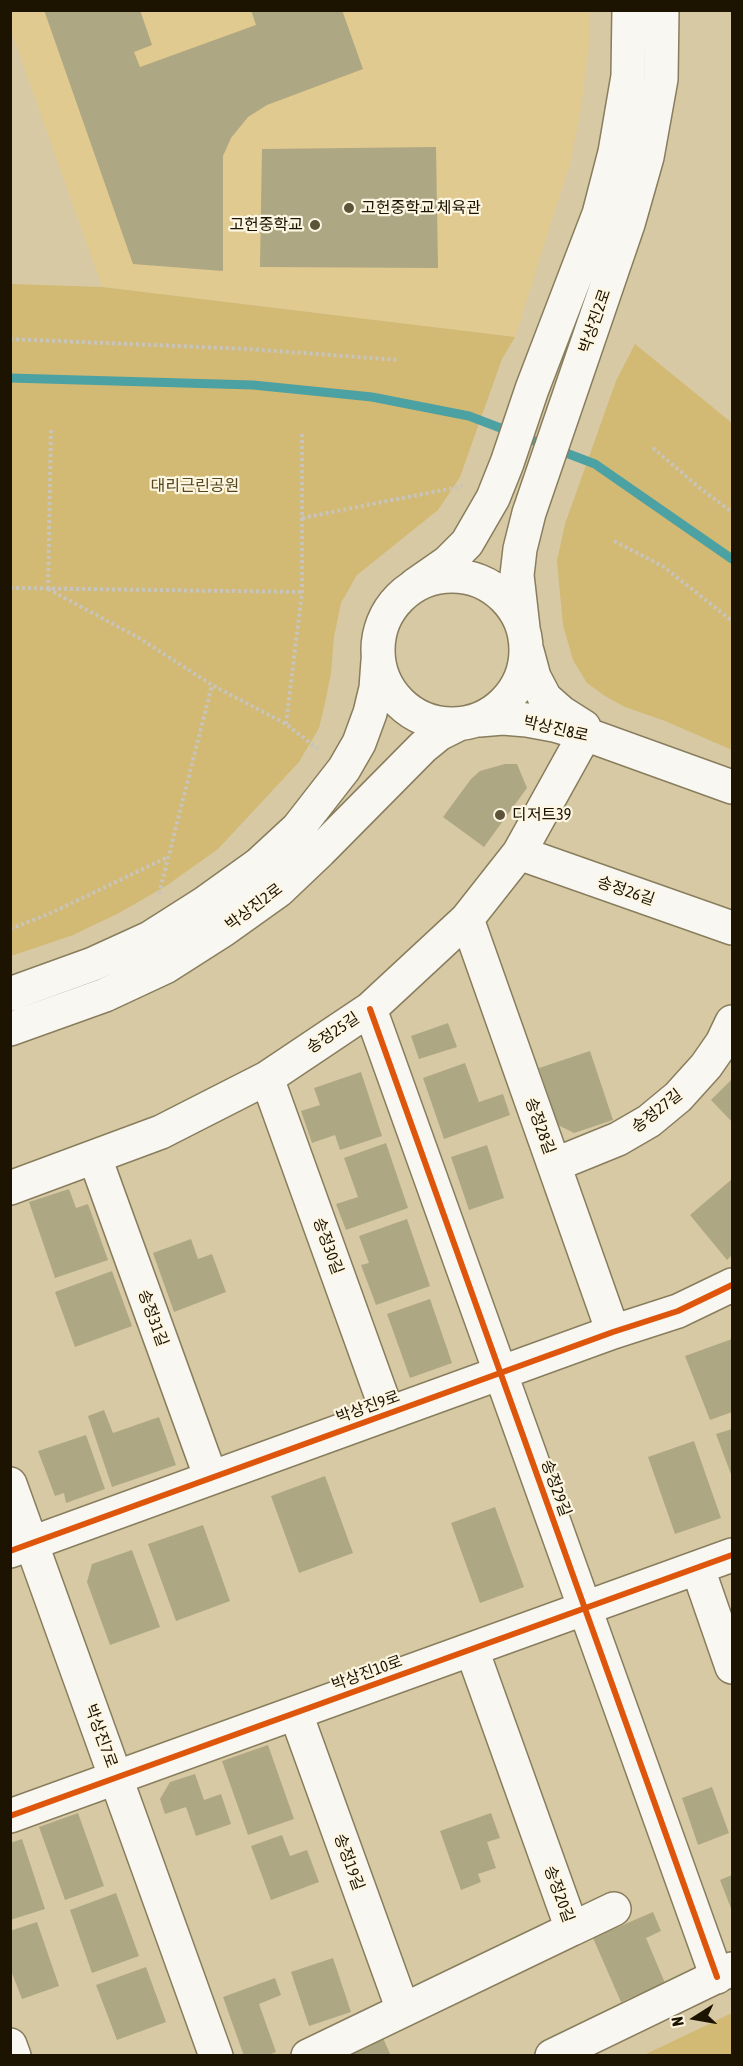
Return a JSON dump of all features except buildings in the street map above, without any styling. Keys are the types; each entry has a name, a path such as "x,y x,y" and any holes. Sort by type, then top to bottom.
{"street":[{"name":"박상진2로","path":"10,994 93,964 150,938 205,903 258,865 298,828 344,769 359,742 370,713 376,688 378,639 385,617 397,599 448,562 467,543 493,498 507,463 532,389 599,214 615,152 628,76 629,10"},
{"name":"박상진2로","path":"10,1029 115,990 165,967 223,930 279,890 321,851 423,747 439,734 498,709 513,693 523,673 525,639 518,594 518,566 529,513 628,224 647,157 661,79 662,10"},
{"name":"박상진2로","path":"415,585 435,577 458,576 479,580 499,592 514,608 525,639"},
{"name":"박상진8로","path":"525,639 534,678 545,698 562,713 632,750"},
{"name":"박상진2로","path":"378,661 384,682 397,701 414,715 435,723 468,723"},
{"name":"박상진8로","path":"468,723 503,718 527,720 585,734 732,787"},
{"name":"송정25길","path":"10,1188 162,1132 267,1078 370,1009 466,919 519,853 585,734"},
{"name":"송정26길","path":"519,853 732,928"},
{"name":"송정28길","path":"466,919 613,1332"},
{"name":"송정29길","path":"370,1009 585,1610 724,1973"},
{"name":"송정27길","path":"554,1166 618,1139 649,1121 678,1096 706,1066 722,1043 732,1022"},
{"name":"송정30길","path":"267,1078 388,1414"},
{"name":"송정31길","path":"95,1158 211,1479"},
{"name":"박상진9로","path":"21,1547 613,1332 678,1311 732,1286"},
{"name":"박상진7로","path":"10,1484 21,1547 116,1778 216,2055"},
{"name":"박상진10로","path":"10,1816 732,1556"},
{"path":"698,1569 732,1667"},
{"name":"송정20길","path":"308,2055 572,1929 472,1650"},
{"name":"송정19길","path":"296,1714 403,2010"},
{"path":"572,1929 614,1909"},
{"path":"552,2055 724,1973"},
{"path":"10,2045 14,2055"}],"path":[{"path":"10,339 248,349 399,360"},
{"path":"48,589 51,429"},
{"path":"286,724 302,592 302,434"},
{"path":"653,448 732,512"},
{"path":"302,518 464,486"},
{"path":"614,541 664,567 732,621"},
{"path":"10,588 302,592"},
{"path":"48,589 139,638 212,685 286,724 319,750"},
{"path":"159,896 212,685"},
{"path":"10,929 51,913 169,857"}],"shaded area":[{"name":"고헌중학교","path":"10,11 590,11 589,45 580,115 570,163 515,337 102,287 11,30"}],"green space":[{"name":"대리근린공원","path":"11,284 102,287 515,337 502,359 460,477 438,510 357,575 341,603 334,637 331,673 319,728 299,762 218,849 166,886 119,913 73,935 11,956"},
{"path":"635,344 732,423 732,750 665,721 625,707 587,683 573,660 563,625 557,561 565,524 616,381"},
{"path":"732,2013 732,2055 644,2055"}],"waterway":[{"path":"10,378 253,385 372,397 469,416 595,464 732,559"}],"cycle path":[{"path":"370,1009 717,1977"},
{"path":"10,1551 613,1332 678,1311 732,1285"},
{"path":"10,1816 732,1555"}],"place":[{"name":"고헌중학교 체육관","path":"349,208"},
{"name":"고헌중학교","path":"315,225"},
{"name":"디저트39","path":"500,815"}]}
